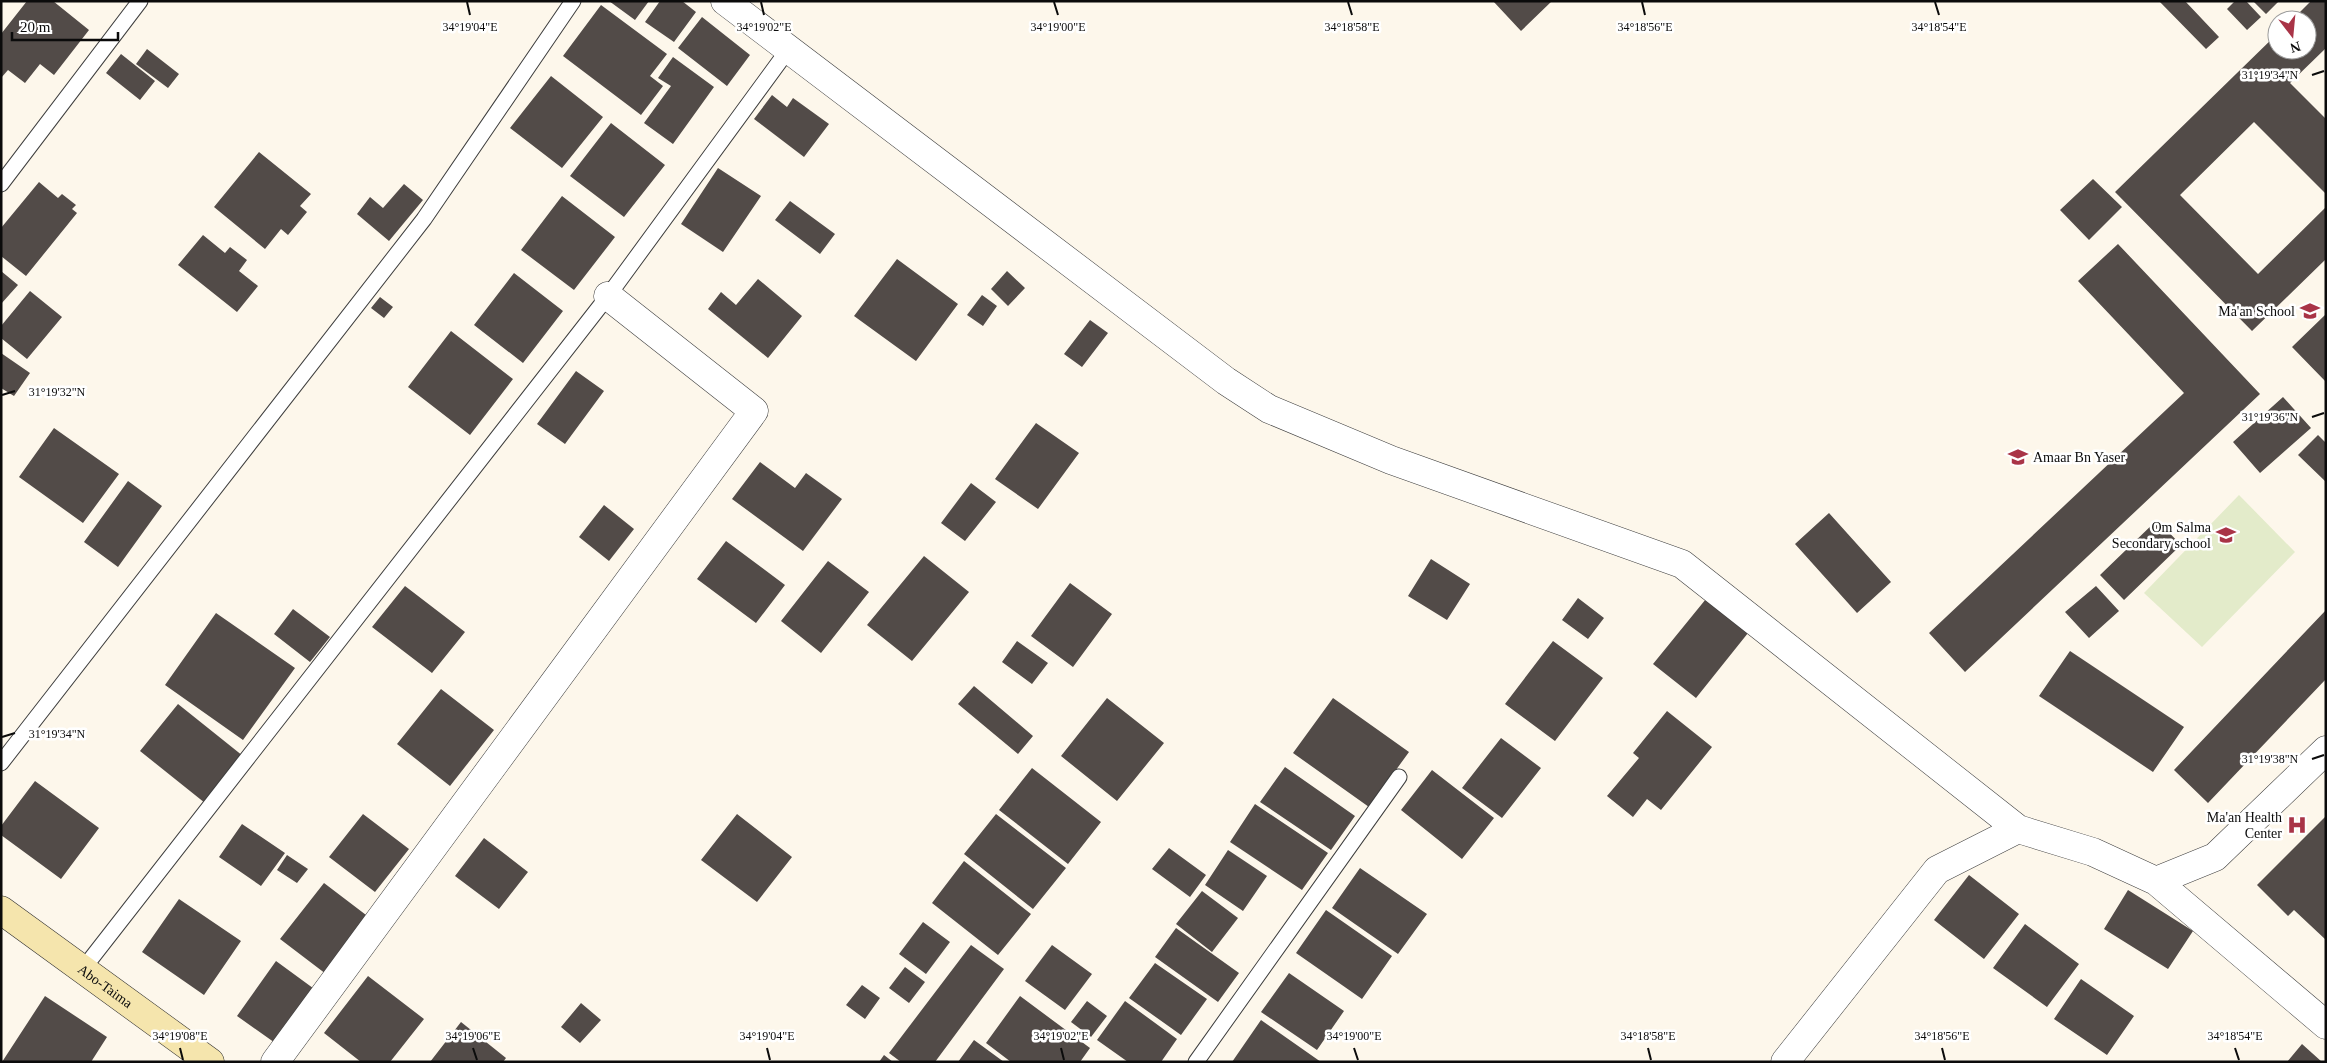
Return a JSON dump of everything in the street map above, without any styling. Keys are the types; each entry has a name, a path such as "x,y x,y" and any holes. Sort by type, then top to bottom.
{"street":[{"path":"725,1 1226,381 1269,409 1390,460 1682,564 2018,829 2094,852 2156,881 2326,1025"},
{"path":"275,1062 754,411 608,296"},
{"path":"2156,881 2215,857 2326,750"},
{"path":"1785,1062 1937,870 2018,829"},
{"name":"Abo-Taima","path":"1,910 210,1062"}],"lane":[{"path":"1,184 140,1"},
{"path":"1,764 424,219 573,1"},
{"path":"83,969 608,296 788,50"},
{"path":"1196,1062 1399,777"}],"green space":[{"path":"2239,495 2295,552 2202,647 2144,593"}],"building":[{"path":"27,1 53,1 89,30 54,75 40,64 25,83 8,70 1,78 1,34"},
{"path":"609,1 649,1 635,20"},
{"path":"660,1 682,1 696,12 674,42 645,22"},
{"path":"1493,1 1552,1 1521,31"},
{"path":"2159,1 2185,1 2219,37 2206,49"},
{"path":"2235,1 2246,1 2261,17 2247,30 2227,9"},
{"path":"2253,1 2279,1 2270,10 2267,10 2266,14"},
{"path":"2311,1 2326,1 2326,48 2317,57 2317,10 2302,10"},
{"path":"601,5 667,54 650,76 663,86 641,115 563,56"},
{"path":"702,17 750,55 727,86 678,48"},
{"path":"2267,44 2267,60 2314,60 2290,83 2326,119 2326,194 2254,122 2180,195 2258,274 2326,207 2326,259 2252,331 2115,192"},
{"path":"147,49 179,74 168,88 136,64"},
{"path":"121,54 155,81 140,100 106,73"},
{"path":"673,57 714,87 673,144 644,123 671,86 658,78"},
{"path":"551,76 603,117 562,168 510,128"},
{"path":"772,95 787,107 793,98 829,124 804,157 754,119"},
{"path":"611,123 665,165 624,217 570,176"},
{"path":"259,152 311,194 300,206 307,212 288,235 281,229 265,249 214,207"},
{"path":"718,168 761,196 723,252 681,224"},
{"path":"2093,179 2122,207 2089,240 2060,210"},
{"path":"39,182 58,198 62,194 76,205 72,209 77,213 26,276 1,256 1,228"},
{"path":"404,184 423,200 389,241 357,214 370,197 383,208"},
{"path":"562,196 615,237 574,290 521,250"},
{"path":"790,201 835,234 820,254 775,220"},
{"path":"203,235 225,253 230,247 247,260 239,271 258,286 237,312 178,265"},
{"path":"2118,244 2260,394 1965,672 1929,633 2184,393 2078,281"},
{"path":"897,259 958,304 916,361 854,316"},
{"path":"1,271 18,285 1,304"},
{"path":"1007,271 1025,288 1008,306 991,289"},
{"path":"514,273 563,311 523,363 474,325"},
{"path":"758,279 802,316 768,358 708,309 721,292 736,305"},
{"path":"30,291 62,317 27,359 1,338 1,326"},
{"path":"982,295 997,306 983,326 967,315"},
{"path":"380,297 393,307 384,318 371,308"},
{"path":"2326,314 2326,382 2292,347"},
{"path":"1090,320 1108,333 1082,367 1064,354"},
{"path":"451,331 513,379 470,435 408,387"},
{"path":"1,353 30,373 14,396 1,388"},
{"path":"576,371 604,391 565,444 537,424"},
{"path":"2283,397 2311,428 2260,473 2233,442"},
{"path":"1036,423 1079,453 1038,509 995,479"},
{"path":"54,428 119,474 83,523 19,477"},
{"path":"2318,435 2326,443 2326,482 2298,455"},
{"path":"760,462 795,488 806,473 842,499 803,551 732,499"},
{"path":"128,481 162,506 118,567 84,542"},
{"path":"971,483 996,502 965,541 941,523"},
{"path":"604,505 634,529 609,561 579,537"},
{"path":"1829,513 1891,582 1857,613 1795,544"},
{"path":"2157,520 2181,545 2124,600 2100,575"},
{"path":"726,541 785,585 756,623 697,579"},
{"path":"924,556 969,592 912,661 867,625"},
{"path":"1431,559 1470,584 1447,620 1408,596"},
{"path":"828,561 869,592 821,653 781,621"},
{"path":"1070,583 1112,614 1073,667 1031,636"},
{"path":"405,586 465,632 432,673 372,627"},
{"path":"2096,586 2119,611 2089,638 2065,612"},
{"path":"1710,594 1752,628 1696,698 1653,664"},
{"path":"1578,598 1604,618 1588,639 1562,620"},
{"path":"293,609 330,637 310,662 274,634"},
{"path":"2326,610 2326,679 2208,803 2174,770"},
{"path":"216,613 295,668 243,740 165,685"},
{"path":"1017,641 1048,663 1032,684 1002,662"},
{"path":"1553,641 1603,678 1555,741 1505,704"},
{"path":"2070,651 2184,727 2153,772 2039,696"},
{"path":"974,686 1033,736 1018,754 958,704"},
{"path":"441,689 494,730 450,786 397,744"},
{"path":"1107,698 1164,743 1117,801 1061,756"},
{"path":"1333,698 1409,752 1369,807 1293,753"},
{"path":"178,704 243,756 205,803 140,751"},
{"path":"1667,711 1712,747 1661,810 1647,799 1633,817 1607,796 1639,758 1633,753"},
{"path":"1501,738 1541,768 1502,818 1462,788"},
{"path":"1285,767 1355,816 1331,850 1260,802"},
{"path":"1032,768 1101,822 1068,864 999,810"},
{"path":"1432,770 1494,818 1462,859 1401,810"},
{"path":"35,781 99,828 61,879 1,835 1,826"},
{"path":"1255,804 1328,853 1302,890 1230,842"},
{"path":"363,814 409,849 375,892 329,857"},
{"path":"737,814 792,857 757,902 701,860"},
{"path":"996,814 1066,868 1033,909 964,854"},
{"path":"2326,816 2326,940 2294,910 2288,916 2257,885"},
{"path":"242,824 285,853 261,886 219,857"},
{"path":"484,838 528,872 499,909 455,876"},
{"path":"1169,848 1206,875 1190,897 1152,869"},
{"path":"1228,850 1267,876 1243,911 1205,885"},
{"path":"287,855 308,869 297,883 277,870"},
{"path":"964,861 1031,914 998,955 932,903"},
{"path":"1360,868 1427,914 1398,954 1332,908"},
{"path":"1969,875 2019,914 1984,959 1934,920"},
{"path":"324,883 370,918 326,974 280,939"},
{"path":"2128,890 2193,931 2168,969 2104,929"},
{"path":"1202,891 1238,918 1212,952 1176,924"},
{"path":"179,899 241,941 204,995 142,952"},
{"path":"1326,910 1392,956 1362,999 1296,953"},
{"path":"923,922 950,942 926,974 899,954"},
{"path":"2025,924 2079,964 2047,1007 1993,968"},
{"path":"1176,928 1239,973 1218,1002 1155,957"},
{"path":"971,945 1004,969 935,1062 901,1062 889,1053"},
{"path":"1052,945 1092,974 1065,1010 1025,981"},
{"path":"276,961 317,991 278,1045 237,1016"},
{"path":"1155,963 1207,999 1181,1035 1129,998"},
{"path":"905,967 925,982 909,1003 889,988"},
{"path":"1289,973 1344,1011 1317,1050 1261,1012"},
{"path":"368,976 424,1019 390,1062 361,1062 324,1033"},
{"path":"2081,979 2134,1016 2107,1055 2054,1019"},
{"path":"862,985 880,998 865,1019 846,1005"},
{"path":"45,996 107,1037 91,1062 2,1062"},
{"path":"1020,996 1090,1048 1080,1062 1011,1062 986,1043"},
{"path":"1087,1001 1107,1016 1091,1037 1071,1022"},
{"path":"1125,1001 1177,1039 1161,1062 1128,1062 1097,1040"},
{"path":"581,1003 601,1020 580,1043 561,1027"},
{"path":"1261,1020 1321,1062 1232,1062"},
{"path":"461,1022 506,1058 503,1062 430,1062"},
{"path":"974,1040 1004,1062 958,1062"},
{"path":"2302,1044 2322,1062 2287,1062"},
{"path":"884,1055 893,1062 879,1062"}],"place":[{"name":"Ma'an School","path":"2310,311"},
{"name":"Amaar Bn Yaser","path":"2018,457"},
{"name":"Om Salma Secondary school","path":"2226,535"},
{"name":"Ma'an Health Center","path":"2297,825"}]}
